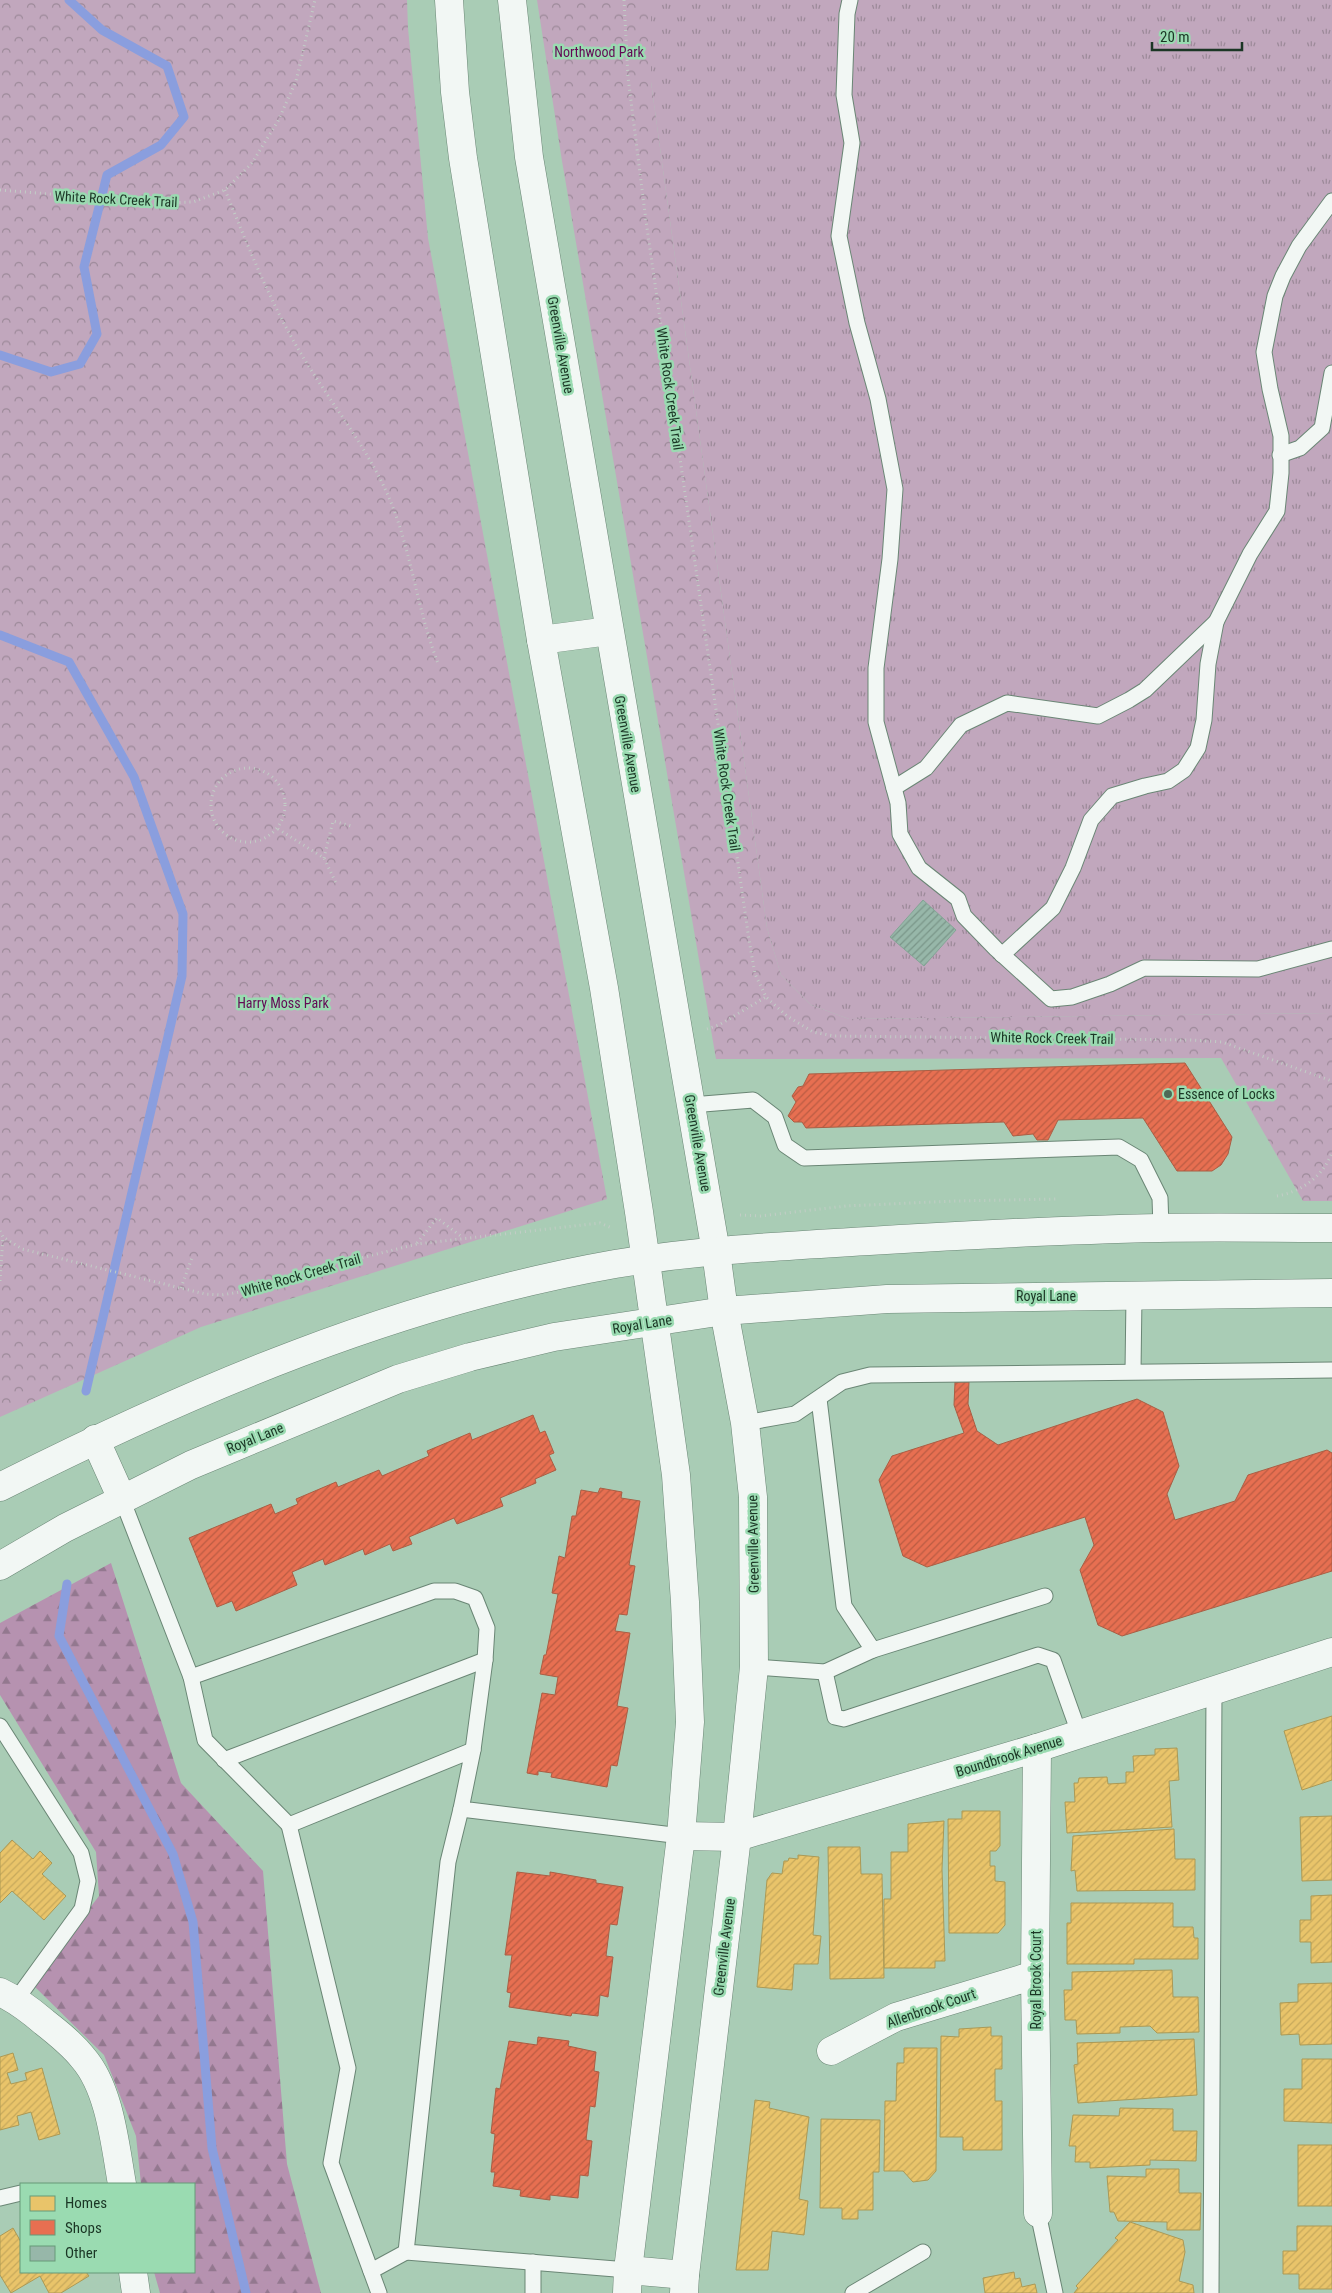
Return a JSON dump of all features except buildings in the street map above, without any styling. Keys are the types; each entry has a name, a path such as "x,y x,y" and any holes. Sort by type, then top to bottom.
{"main road":[{"path":"449,0 455,92 462,158 541,640 604,988 641,1225 676,1475 685,1602 690,1722 681,1836 627,2282 684,2284"},
{"name":"Greenville Avenue","path":"512,0 529,157 710,1216 724,1311 745,1423 753,1497 754,1667 737,1837 684,2284"},
{"path":"541,640 609,631"},
{"path":"0,1487 95,1439 229,1380 340,1337 516,1286 616,1264 716,1252 1009,1233 1161,1228 1332,1228"},
{"name":"Royal Lane","path":"0,1566 65,1528 191,1464 398,1379 470,1357 554,1337 724,1311 887,1299 1332,1293"},
{"path":"95,1439 122,1499"},
{"name":"Boundbrook Avenue","path":"681,1836 737,1837 1037,1748 1332,1652"},
{"name":"Royal Brook Court","path":"1037,1748 1035,1975 1038,2213"},
{"name":"Allenbrook Court","path":"831,2051 896,2017 1035,1975"},
{"path":"8,1996 58,2033 85,2059 102,2090 112,2128 117,2183"},
{"path":"134,2273 136,2293"}],"lane":[{"path":"850,0 847,14 844,95 852,143 839,236 851,298 878,399 895,489 890,559 876,668 876,722 898,803 900,834 918,868 958,899 964,916 1002,955 1051,999 1072,997 1103,987 1144,968 1258,969 1332,949"},
{"path":"1002,955 1053,908 1073,868 1091,820 1112,796 1168,781 1184,770 1198,748 1204,720 1208,664 1216,622 1250,554 1277,511 1281,436 1264,352 1275,296 1299,246 1332,201"},
{"path":"1280,455 1300,448 1322,428 1332,373"},
{"path":"894,788 926,768 961,725 1007,703 1098,716 1145,690 1216,622"},
{"path":"691,1105 753,1100 774,1117 785,1145 804,1158 1119,1147 1141,1160 1160,1198 1161,1228"},
{"path":"1133,1371 1134,1296"},
{"path":"745,1423 794,1414 842,1382 870,1375 1332,1370"},
{"path":"820,1398 844,1606 873,1650"},
{"path":"122,1499 191,1677 205,1740 289,1825 348,2068 331,2163 380,2293"},
{"path":"191,1677 434,1591 455,1591 475,1598 487,1628 485,1660 473,1750 448,1862 406,2252"},
{"path":"754,1667 826,1672 873,1650 1045,1596"},
{"path":"826,1672 835,1716 844,1719 1038,1655 1053,1660 1079,1733"},
{"path":"224,1760 485,1660"},
{"path":"1211,2293 1214,1689"},
{"path":"0,1726 81,1852 88,1881 82,1909 8,1996"},
{"path":"289,1825 473,1750"},
{"path":"461,1809 681,1836"},
{"path":"0,2198 20,2193"},
{"path":"1038,2213 1056,2293"},
{"path":"371,2271 406,2252 533,2262 627,2282"},
{"path":"853,2293 923,2252"},
{"path":"533,2262 533,2293"}],"path":[{"name":"White Rock Creek Trail","path":"0,190 160,203 193,202 225,190 252,163 278,122 296,81 315,0"},
{"name":"White Rock Creek Trail","path":"624,0 628,76 647,231 749,940 756,974 766,997 787,1016 814,1032 834,1036 1191,1040 1222,1042 1332,1081"},
{"path":"225,190 255,262 282,319 303,356 367,455 389,499 407,547 421,613 438,663"},
{"path":"254,768 269,773 280,785 286,799 285,814 278,829 266,839 250,843 235,841 222,832 213,819 211,803 215,788 225,776 239,769 254,768"},
{"path":"324,858 332,821 351,826"},
{"path":"278,829 324,858 336,883"},
{"path":"707,1029 719,1025 766,997"},
{"path":"1278,1196 1303,1188 1319,1174 1332,1152"},
{"path":"710,1216 744,1214"},
{"path":"417,1244 436,1218 462,1238"},
{"name":"White Rock Creek Trail","path":"3,1237 22,1249 181,1288 221,1295 247,1291 333,1265 417,1244 600,1222 610,1229 641,1225"},
{"path":"0,1231 3,1237 0,1281"},
{"path":"181,1288 193,1255"}],"green space":[{"name":"Harry Moss Park","path":"0,0 407,0 428,238 607,1199 201,1327 0,1417"},
{"name":"Northwood Park","path":"537,0 651,0 651,82 767,928 781,975 811,1005 849,1019 1332,1013 1332,1201 1303,1201 1221,1058 716,1059 562,161"},
{"path":"651,0 1332,0 1332,1013 849,1019 811,1005 781,975 767,928 651,82"},
{"path":"111,1563 181,1783 263,1871 287,2164 321,2293 160,2293 154,2273 195,2273 195,2183 141,2183 136,2136 104,2055 32,1984 99,1896 96,1852 0,1695 0,1623"}],"waterway":[{"path":"0,355 51,372 80,364 97,334 84,267 107,175 161,145 184,117 167,66 102,30 69,0"},
{"path":"0,635 69,662 134,777 183,914 182,976 86,1391"},
{"path":"67,1584 59,1636 173,1854 193,1922 212,2148 246,2293"}],"place":[{"name":"Essence of Locks","path":"1168,1094"}]}
